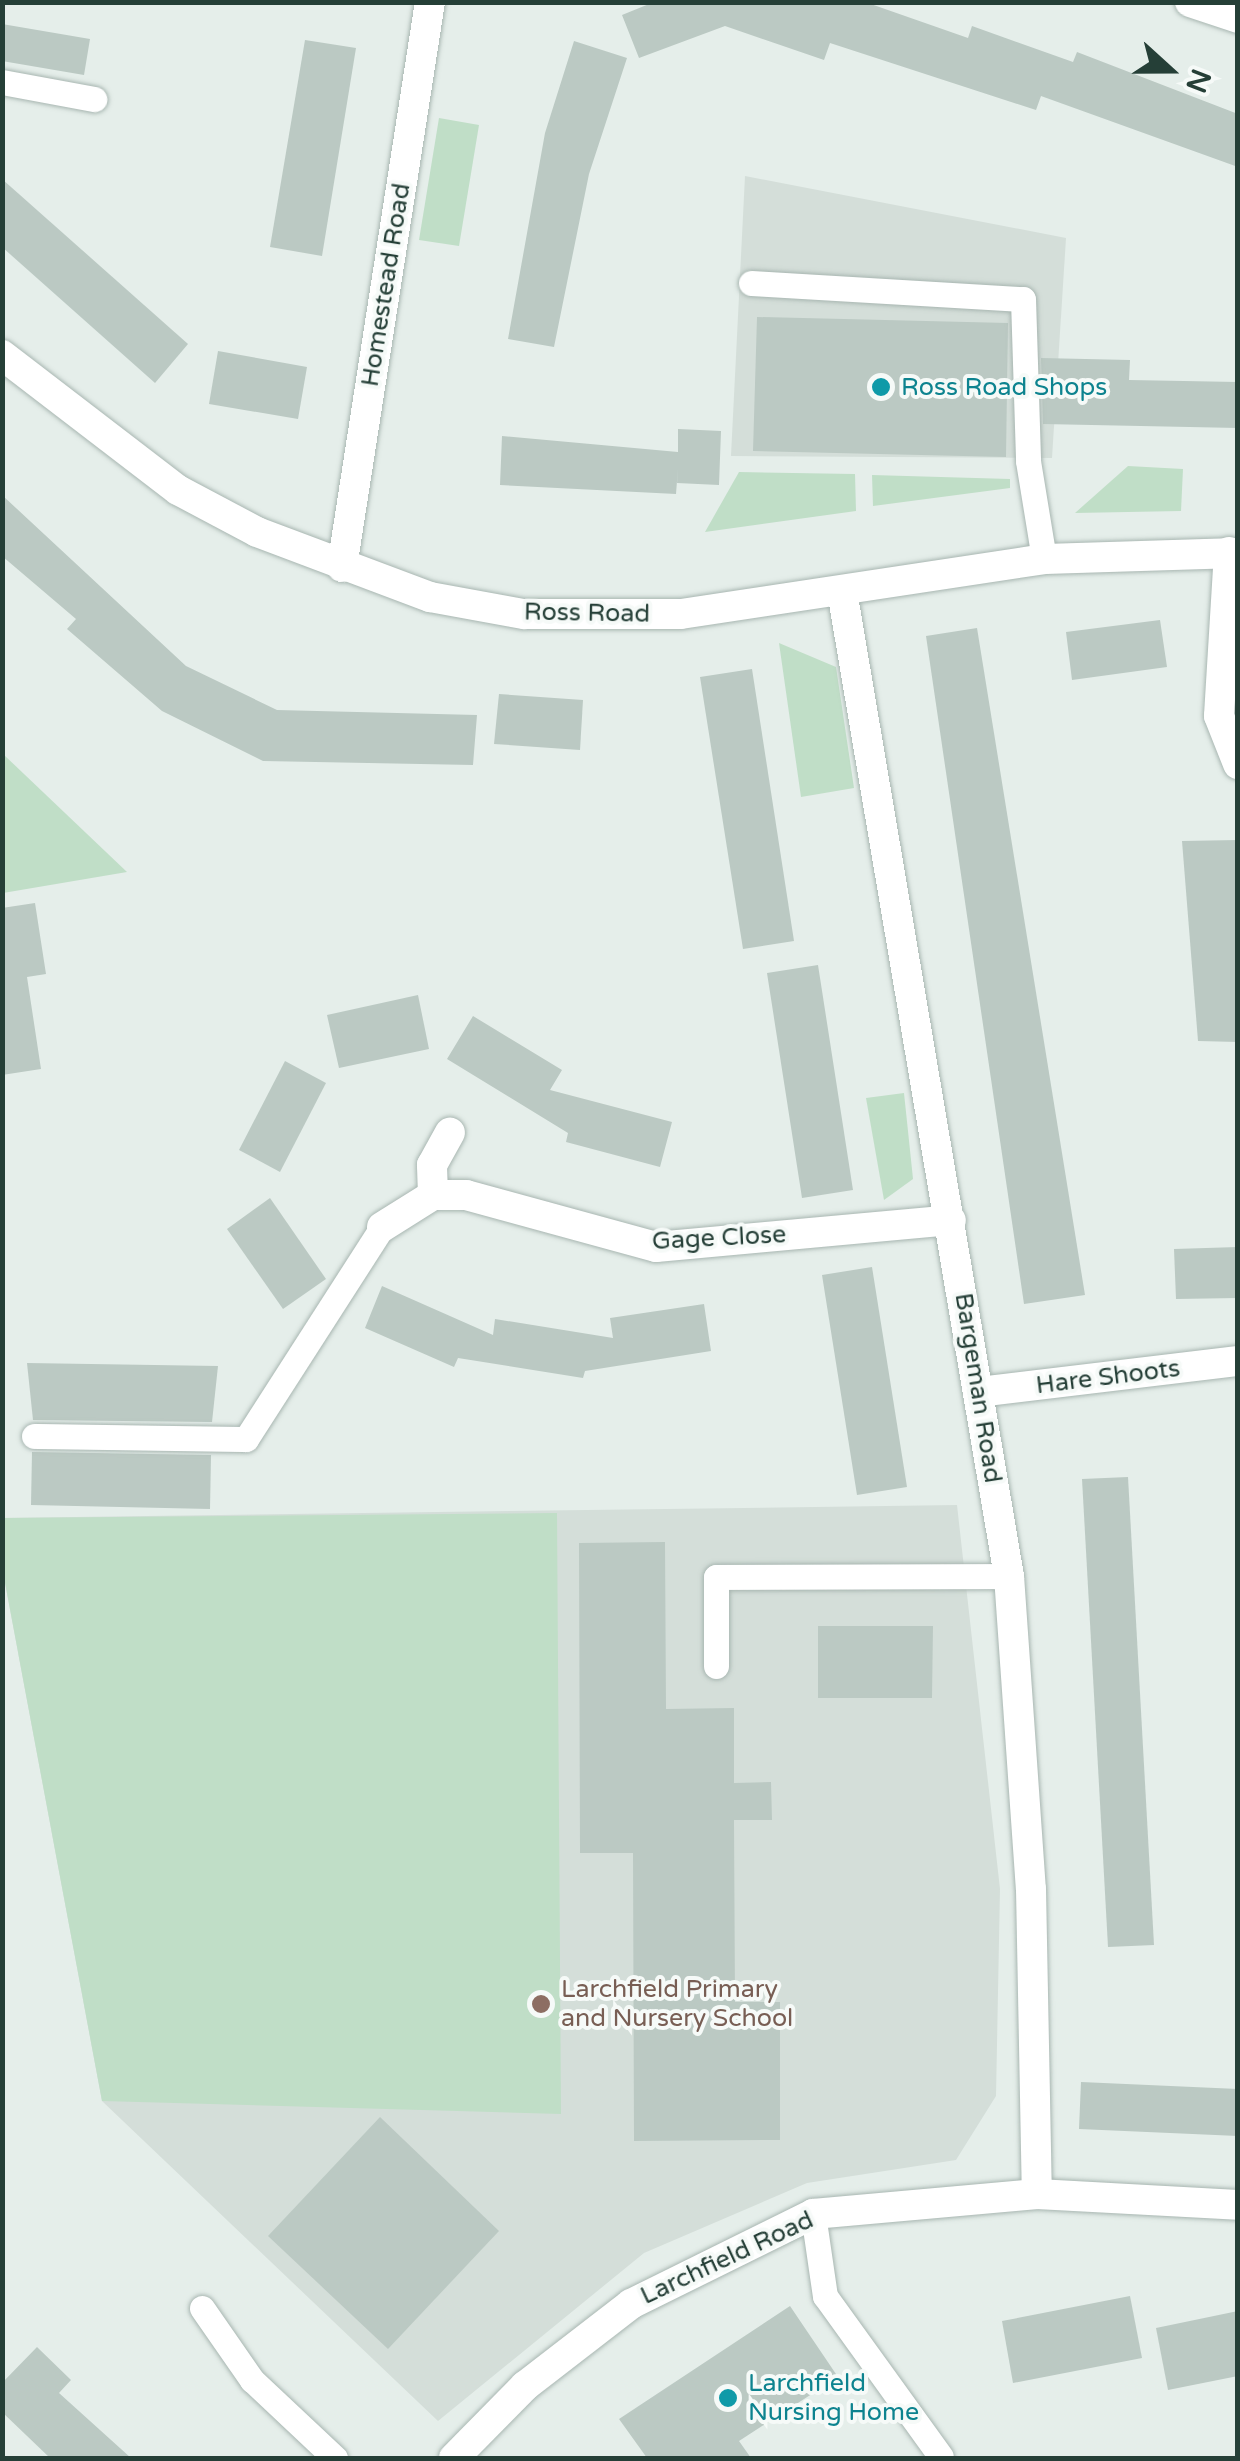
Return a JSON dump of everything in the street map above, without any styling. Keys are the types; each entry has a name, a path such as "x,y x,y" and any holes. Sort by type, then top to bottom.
{"street":[{"name":"Homestead Road","path":"342,567 430,2"},
{"path":"1190,2 1238,18"},
{"name":"Ross Road","path":"2,355 178,490 342,567 430,598 602,618 842,591 1044,559 1233,552"},
{"path":"1233,552 1219,716 1238,764"},
{"name":"Bargeman Road","path":"842,591 952,1220 1009,1576 1031,1890 1038,2194"},
{"path":"382,1227 433,1195 432,1164 450,1133"},
{"name":"Gage Close","path":"433,1195 466,1194 656,1247 952,1220"},
{"name":"Hare Shoots","path":"978,1392 1238,1361"},
{"name":"Larchfield Road","path":"454,2458 524,2386 632,2304 813,2214 1038,2194 1238,2205"}],"lane":[{"path":"2,82 94,99"},
{"path":"751,283 1022,299 1028,461 1044,559"},
{"path":"34,1436 246,1440 382,1227"},
{"path":"716,1666 716,1577 1009,1576"},
{"path":"813,2214 826,2296 941,2457"},
{"path":"202,2308 252,2380 335,2458"}],"shaded area":[{"path":"745,176 1066,238 1052,458 731,456"},
{"name":"Larchfield Primary and Nursery School","path":"957,1505 1000,1889 996,2096 956,2160 807,2183 644,2253 438,2421 102,2101 3,1572 2,1518"}],"green space":[{"path":"439,118 479,125 459,246 419,240"},
{"path":"1128,466 1183,469 1181,511 1075,513"},
{"path":"739,472 855,474 856,511 705,532"},
{"path":"872,475 1010,479 1010,488 873,506"},
{"path":"779,643 836,667 854,788 801,797"},
{"path":"3,754 127,872 3,893"},
{"path":"904,1093 913,1179 884,1200 866,1098"},
{"path":"557,1513 561,2114 102,2101 3,1572 3,1518"}],"building":[{"path":"654,2 865,2 968,38 972,26 1073,62 1077,52 1238,114 1238,167 1041,96 1036,110 830,43 824,60 725,26 639,58 622,15"},
{"path":"2,24 90,39 84,75 2,61"},
{"path":"305,40 356,48 322,256 270,247"},
{"path":"574,41 627,58 589,174 554,347 508,339 545,133"},
{"path":"2,179 188,344 155,383 2,247"},
{"name":"Ross Road Shops","path":"757,317 1008,323 1006,457 753,451"},
{"path":"218,351 307,367 298,419 209,404"},
{"path":"1041,358 1130,360 1129,380 1238,382 1238,428 1043,424"},
{"path":"678,429 721,431 719,485 677,483 678,468 676,494 500,485 502,436 678,452"},
{"path":"2,495 186,666 277,710 477,715 473,765 263,761 162,711 67,629 76,619 2,556"},
{"path":"1160,620 1167,667 1072,680 1066,632"},
{"path":"977,628 1085,1295 1024,1304 926,636"},
{"path":"752,669 794,941 743,949 700,677"},
{"path":"499,694 583,700 580,750 494,744"},
{"path":"1238,840 1238,1042 1198,1041 1182,841"},
{"path":"35,903 46,974 27,977 41,1069 2,1075 2,908"},
{"path":"818,965 853,1190 802,1198 767,973"},
{"path":"418,995 429,1049 339,1068 327,1015"},
{"path":"473,1016 562,1070 550,1090 672,1122 660,1167 566,1142 568,1133 447,1059"},
{"path":"285,1061 326,1083 280,1172 239,1150"},
{"path":"270,1198 326,1279 283,1309 227,1229"},
{"path":"1238,1247 1238,1298 1176,1299 1174,1249"},
{"path":"872,1267 907,1487 857,1495 822,1275"},
{"path":"382,1286 493,1335 495,1319 613,1338 610,1318 704,1304 711,1351 585,1371 583,1378 458,1358 454,1367 365,1328"},
{"path":"27,1363 218,1366 212,1422 33,1420"},
{"path":"32,1452 211,1455 210,1509 31,1505"},
{"path":"1128,1477 1154,1945 1108,1947 1082,1479"},
{"path":"665,1542 666,1709 734,1708 734,1783 771,1782 772,1820 734,1820 735,2002 780,2002 780,2140 634,2141 633,1853 580,1853 579,1543"},
{"path":"818,1626 933,1626 932,1698 818,1698"},
{"path":"1081,2082 1238,2089 1238,2136 1079,2129"},
{"path":"380,2117 499,2231 388,2349 268,2236"},
{"path":"1130,2296 1142,2358 1013,2383 1002,2321"},
{"name":"Larchfield Nursing Home","path":"790,2306 838,2377 739,2441 751,2458 647,2458 619,2419"},
{"path":"1238,2311 1238,2376 1168,2390 1156,2328"},
{"path":"37,2347 71,2380 59,2393 131,2458 50,2458 2,2412 2,2383"}],"place":[{"name":"Ross Road Shops","path":"881,387"},
{"name":"Larchfield Primary and Nursery School","path":"541,2004"},
{"name":"Larchfield Nursing Home","path":"728,2398"}]}
